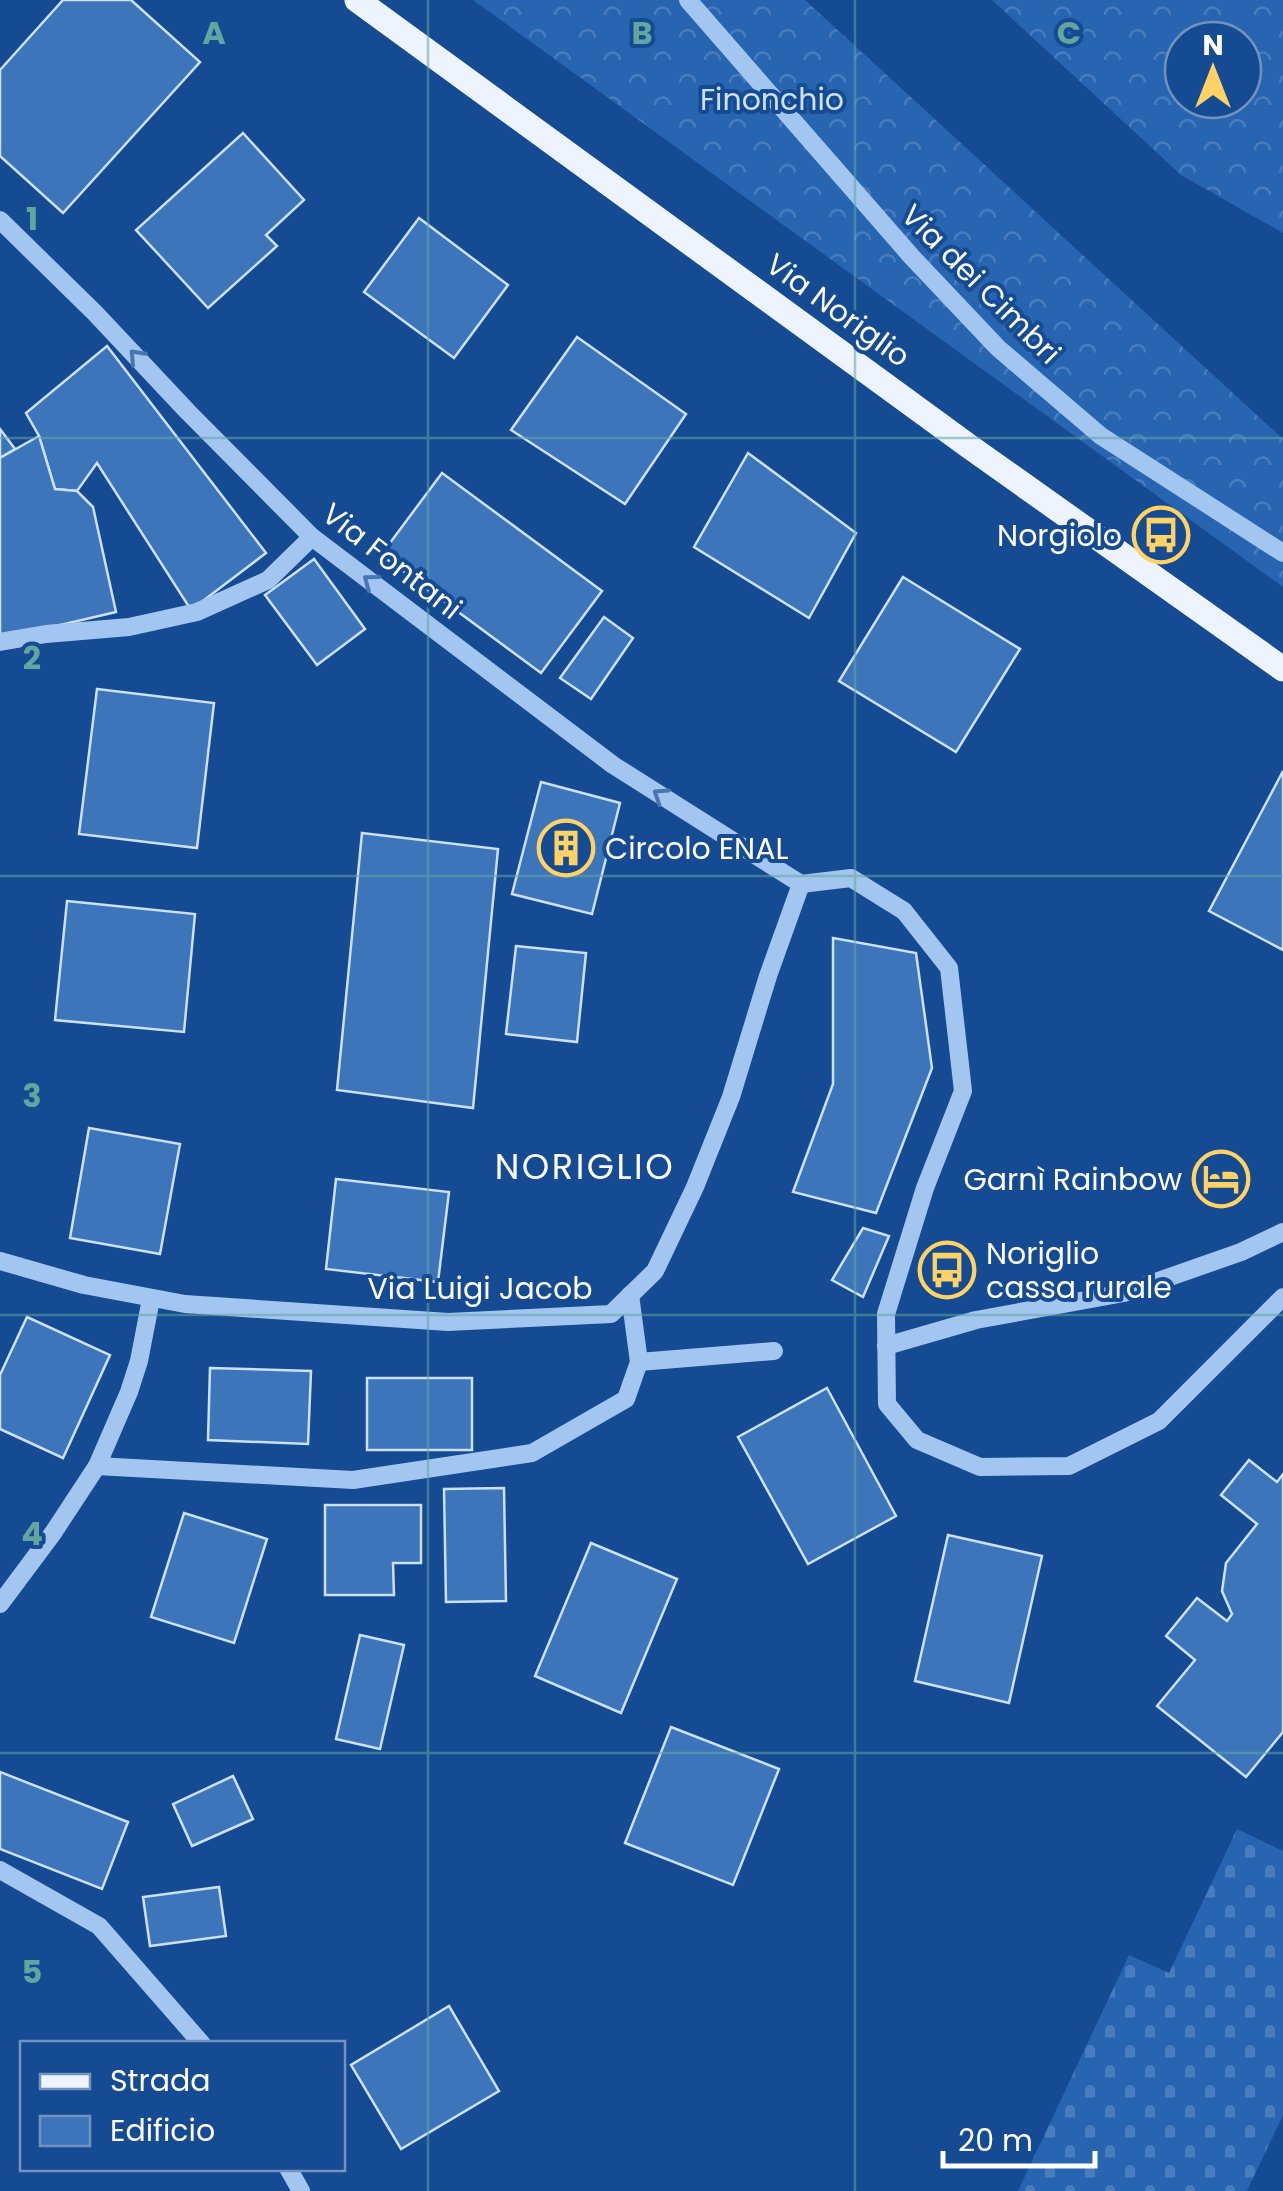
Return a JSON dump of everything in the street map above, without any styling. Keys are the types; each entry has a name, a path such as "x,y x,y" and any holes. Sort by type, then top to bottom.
{"main road":[{"name":"Via Noriglio","path":"356,0 1283,669"}],"street":[{"name":"Via dei Cimbri","path":"688,0 898,242 998,348 1102,436 1283,553"},
{"name":"Via Fontani","path":"0,220 312,538 613,765 801,884"},
{"path":"0,642 129,627 197,612 268,580 312,538"},
{"path":"801,884 851,878 904,911 948,968 963,1092 925,1188 886,1314 887,1404 917,1440 980,1467 1068,1466 1158,1420 1283,1297"},
{"name":"Via Luigi Jacob","path":"0,1260 84,1285 186,1304 448,1322 610,1314 655,1271 695,1187 731,1097 801,884"},
{"path":"886,1346 976,1320 1124,1292 1241,1252 1283,1232"},
{"path":"97,1466 353,1480 532,1453 626,1400 639,1362 630,1295"},
{"path":"0,1604 97,1466 129,1392 151,1299"},
{"path":"639,1362 774,1351"},
{"path":"0,1870 99,1926 200,2041"}],"green space":[{"name":"Finonchio","path":"473,0 805,0 1283,439 1283,587"},
{"path":"992,0 1283,0 1283,233 1181,175"},
{"path":"1237,1829 1283,1851 1283,2115 1247,2191 1018,2191 1129,1955 1169,1973"}],"building":[{"path":"63,0 131,0 200,62 63,213 0,156 0,70"},
{"path":"243,133 304,200 266,235 277,246 208,308 136,230"},
{"path":"419,218 508,285 454,358 364,292"},
{"path":"577,337 686,414 625,504 511,430"},
{"path":"107,346 266,553 191,610 97,463 77,491 55,489 39,436 26,413"},
{"path":"0,429 15,449 0,458"},
{"path":"39,436 55,489 77,491 93,507 116,612 0,639 0,458"},
{"path":"748,453 856,533 809,618 694,547"},
{"path":"442,473 602,591 541,673 381,555"},
{"path":"314,559 365,629 317,665 265,595"},
{"path":"903,577 1020,649 956,752 839,681"},
{"path":"604,617 633,638 591,699 560,678"},
{"path":"97,689 214,703 197,848 79,834"},
{"path":"1283,771 1283,950 1209,911"},
{"name":"Circolo ENAL","path":"541,782 620,803 592,914 512,894"},
{"path":"362,833 498,849 473,1108 337,1090"},
{"path":"67,901 195,914 184,1032 55,1020"},
{"path":"833,938 916,953 932,1068 876,1213 793,1192 833,1084"},
{"path":"516,946 586,953 577,1042 506,1034"},
{"path":"89,1128 180,1144 160,1254 70,1238"},
{"path":"336,1179 449,1192 438,1282 326,1269"},
{"path":"863,1228 889,1236 863,1297 832,1280"},
{"path":"27,1317 110,1355 63,1458 0,1429 0,1375"},
{"path":"210,1368 311,1371 308,1444 208,1440"},
{"path":"367,1378 472,1378 472,1450 367,1450"},
{"path":"827,1388 896,1516 808,1564 738,1437"},
{"path":"1249,1460 1277,1482 1283,1474 1283,1732 1246,1777 1157,1706 1195,1660 1166,1636 1197,1598 1227,1621 1232,1614 1222,1591 1226,1563 1257,1524 1221,1495"},
{"path":"504,1488 506,1601 446,1602 444,1489"},
{"path":"325,1505 421,1505 421,1563 393,1563 394,1595 325,1595"},
{"path":"184,1513 267,1539 234,1643 151,1617"},
{"path":"948,1535 1042,1556 1009,1703 915,1681"},
{"path":"591,1543 677,1579 621,1713 535,1676"},
{"path":"360,1635 404,1645 380,1749 336,1739"},
{"path":"671,1727 779,1769 733,1885 625,1843"},
{"path":"0,1772 128,1822 102,1889 0,1849"},
{"path":"233,1776 253,1819 192,1846 173,1804"},
{"path":"219,1887 226,1936 150,1946 143,1897"},
{"path":"449,2006 499,2091 401,2149 351,2065"}],"place":[{"name":"Norgiolo","path":"1161,535"},
{"name":"Circolo ENAL","path":"566,848"},
{"name":"Garnì Rainbow","path":"1221,1179"},
{"name":"Noriglio cassa rurale","path":"947,1270"}],"district":[{"name":"NORIGLIO","path":"585,1166"}]}
